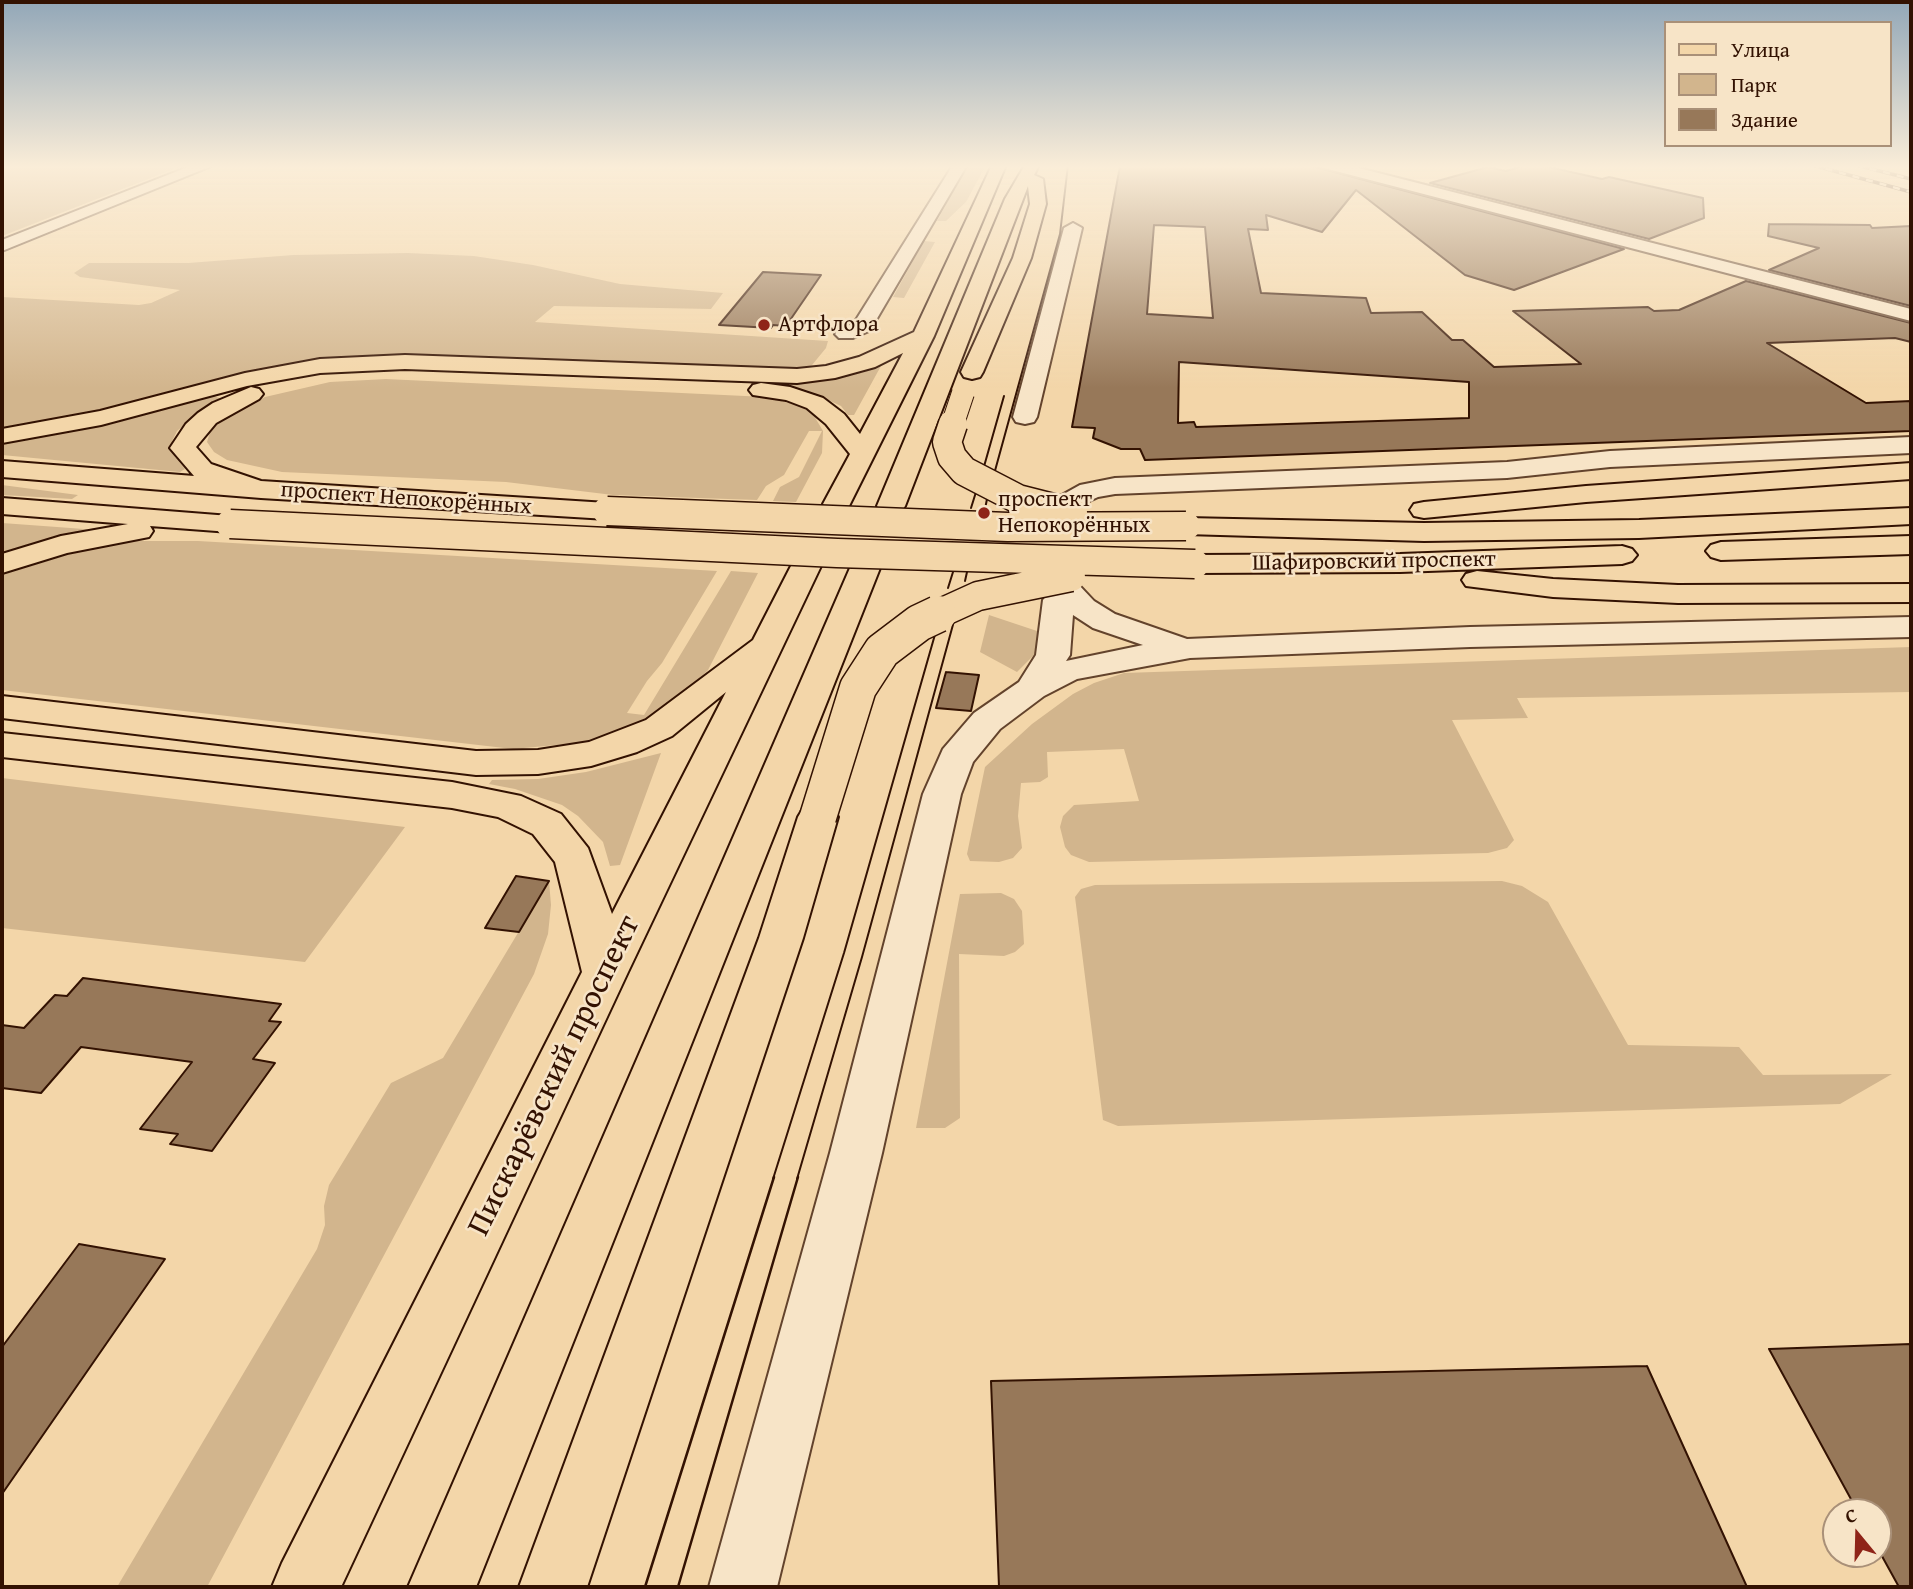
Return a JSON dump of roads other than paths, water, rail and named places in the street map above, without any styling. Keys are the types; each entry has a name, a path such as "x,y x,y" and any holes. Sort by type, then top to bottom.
{"main road":[{"path":"845,513 863,453 923,336 966,239"},
{"path":"891,506 997,239"},
{"path":"1028,239 1022,258 962,393 947,442 952,457 964,471 999,491 1038,506 1063,512 1186,526"},
{"path":"2,436 102,418 245,380 320,366 405,362 797,376 827,373 867,362 923,336"},
{"path":"266,490 202,470 183,448 195,429 221,408 256,392 283,384 352,375 392,374 745,388 790,394 815,403 835,419 863,453"},
{"name":"проспект Непокорённых","path":"2,468 266,490 607,511 845,513"},
{"path":"1259,526 1573,495 1911,471"},
{"name":"проспект Непокорённых","path":"2,506 223,524 851,561"},
{"name":"Шафировский проспект","path":"845,513 1008,527 1259,526 1424,532 1626,529 1911,516"},
{"path":"2,564 61,545 119,533 223,524"},
{"name":"Шафировский проспект","path":"851,561 1283,565 1911,545"},
{"path":"442,1587 851,561"},
{"path":"553,1587 781,939 858,688 870,666 900,636 946,609 978,596 1013,587 1195,564"},
{"path":"1283,565 1614,592 1771,595 1911,593"},
{"name":"Пискарёвский проспект","path":"306,1587 806,566"},
{"path":"2,707 476,763 538,762 591,754 624,744 659,728 767,643"},
{"path":"2,745 452,795 507,805 547,824 573,859 587,898 605,972"}],"street":[{"path":"2,246 19,239"},
{"path":"846,334 862,327 915,239"},
{"path":"1025,417 1070,239"},
{"path":"1619,239 1911,314"},
{"path":"1072,501 1090,491 1115,486 1507,470 1610,458 1911,445"},
{"path":"1032,690 1052,655 1059,600 1067,591 1083,608 1104,621 1160,642 1190,648"},
{"path":"743,1587 856,1153 942,794 956,758 987,721 1032,690 1066,671 1101,662 1190,648 1911,627"}],"tram line":[{"path":"993,478 1059,239"},
{"path":"983,470 1004,396"},
{"path":"971,508 976,492"},
{"path":"985,509 987,499"},
{"path":"948,588 953,572"},
{"path":"965,581 967,572"},
{"path":"797,1179 862,957 954,621"},
{"path":"773,1179 844,953 936,631"},
{"path":"645,1587 774,1177"},
{"path":"678,1587 798,1177"}],"place":[{"name":"Артфлора","path":"764,325"},
{"name":"проспект Непокорённых","path":"984,513"}]}
